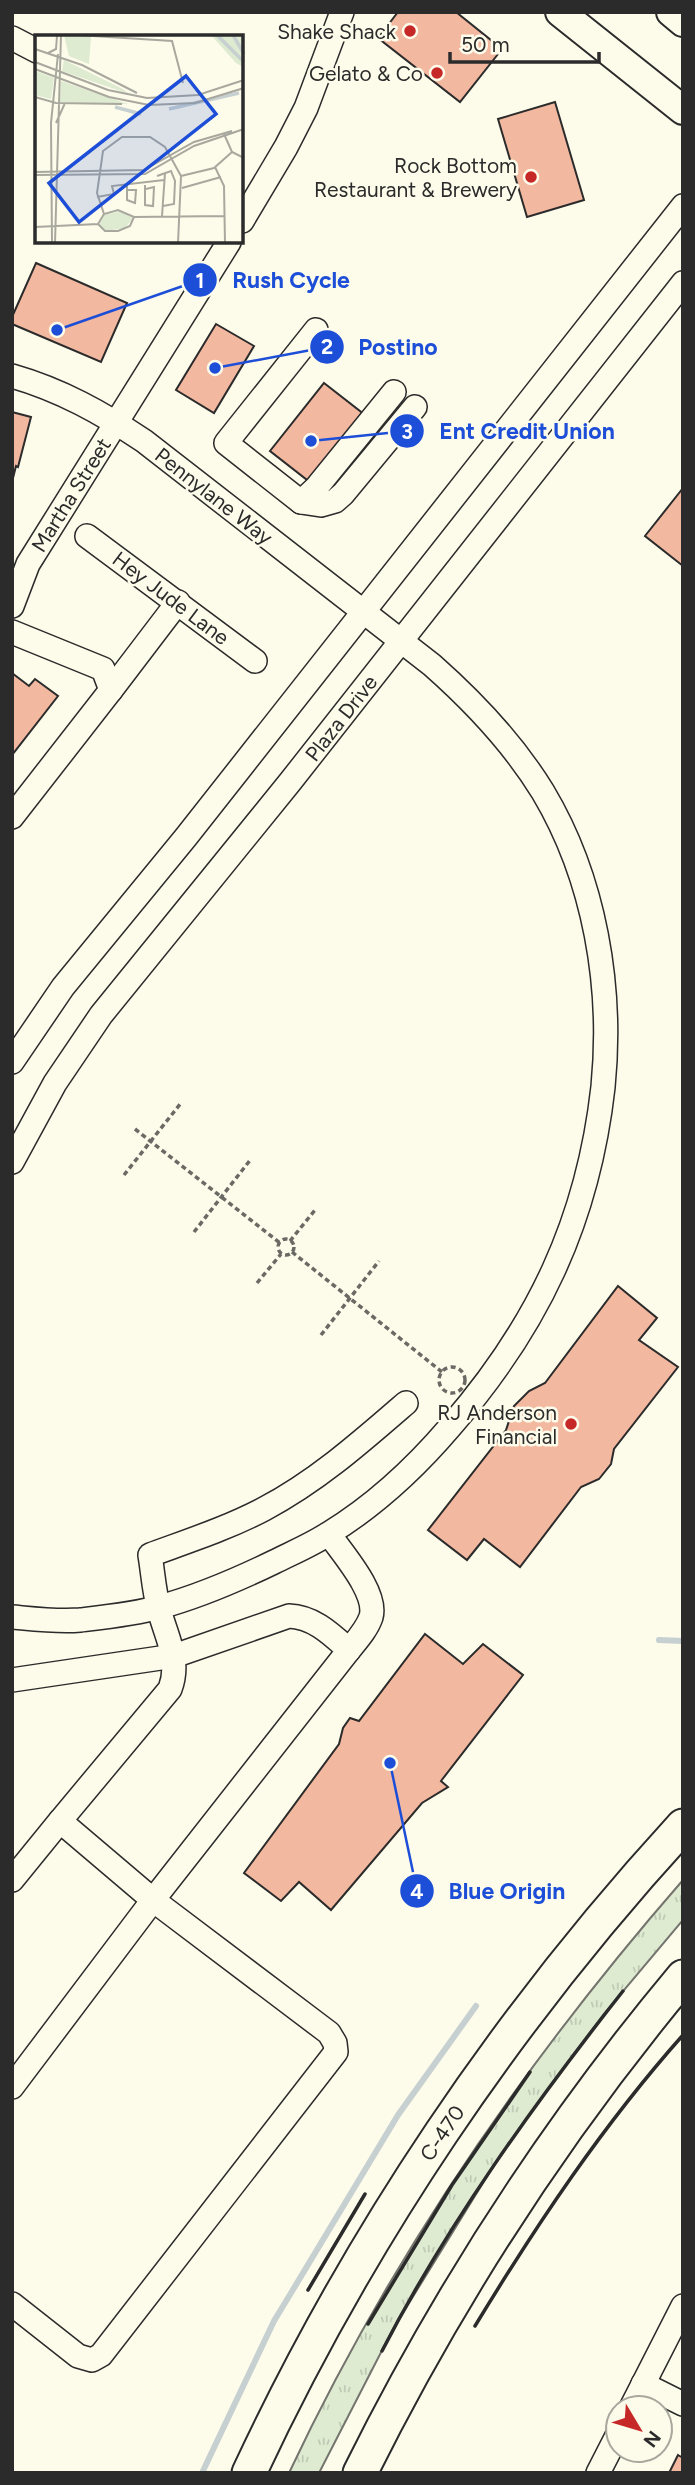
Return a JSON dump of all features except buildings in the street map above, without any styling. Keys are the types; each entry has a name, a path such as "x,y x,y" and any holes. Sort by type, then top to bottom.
{"highway":[{"path":"618,1900 651,1837 683,1802"},
{"name":"C-470","path":"249,2473 324,2327 438,2139 527,2014 618,1900 683,1826"},
{"path":"360,2473 406,2385 481,2256 563,2133 683,1977"},
{"path":"481,2256 516,2221 593,2113 683,2007"}],"main road":[{"path":"560,12 683,110"},
{"path":"671,12 683,22"}],"street":[{"path":"243,219 306,108 342,12"},
{"path":"12,38 35,50"},
{"path":"12,1062 63,987 186,837 683,206"},
{"name":"Martha Street","path":"12,607 28,564 228,243"},
{"name":"Plaza Drive","path":"12,1162 55,1083 101,1015 683,283"},
{"path":"316,330 226,443 306,503 316,488 404,399"},
{"name":"Pennylane Way","path":"12,376 75,399 158,452 450,680 490,720 525,765 561,826 582,881 601,963 605,998 604,1070 595,1146 562,1252 530,1319 506,1357 438,1442 403,1478 328,1534 230,1584 159,1608 76,1620 12,1618"},
{"name":"Hey Jude Lane","path":"87,536 255,661"},
{"path":"12,817 178,602"},
{"path":"12,632 103,669 111,690"},
{"path":"12,1880 170,1689 174,1656 159,1608 150,1555 235,1523 302,1487 341,1459 406,1403"},
{"path":"12,2087 153,1900 370,1621 371,1601 363,1583 328,1534"},
{"path":"12,1680 174,1656 289,1616 302,1617 323,1628 349,1650"},
{"path":"12,2304 79,2356 92,2360 101,2355 336,2052 335,2043 329,2033 153,1900 60,1821"},
{"path":"638,2394 683,2306"},
{"path":"643,2384 683,2404"}],"path":[{"path":"124,1175 181,1103"},
{"path":"135,1129 279,1243"},
{"path":"194,1232 251,1159"},
{"path":"290,1241 315,1210"},
{"path":"279,1243 290,1241"},
{"path":"281,1254 292,1252 294,1247 290,1241"},
{"path":"279,1243 278,1250 281,1254"},
{"path":"292,1252 442,1371"},
{"path":"257,1283 281,1254"},
{"path":"321,1335 379,1261"},
{"path":"454,1367 463,1371 466,1379 463,1388 456,1393 444,1390 439,1383 442,1371 454,1367"}],"green space":[{"path":"683,1880 683,1920 603,2015 491,2170 393,2329 319,2473 289,2473 371,2315 465,2163 570,2018"}],"waterway":[{"path":"659,1640 683,1641"},
{"path":"202,2473 274,2321 398,2115 476,2006"}],"wall":[{"path":"382,2351 435,2257 494,2165 623,1991"},
{"path":"475,2326 572,2176 625,2104 683,2035"},
{"path":"368,2324 452,2185 530,2072"},
{"path":"308,2290 365,2194"}],"place":[{"name":"Shake Shack","path":"410,31"},
{"name":"Gelato & Co","path":"437,73"},
{"name":"Rock Bottom Restaurant & Brewery","path":"531,177"},
{"name":"Rush Cycle","path":"57,330"},
{"name":"Postino","path":"215,368"},
{"name":"Ent Credit Union","path":"311,441"},
{"name":"RJ Anderson Financial","path":"571,1424"},
{"name":"Blue Origin","path":"390,1763"}]}
